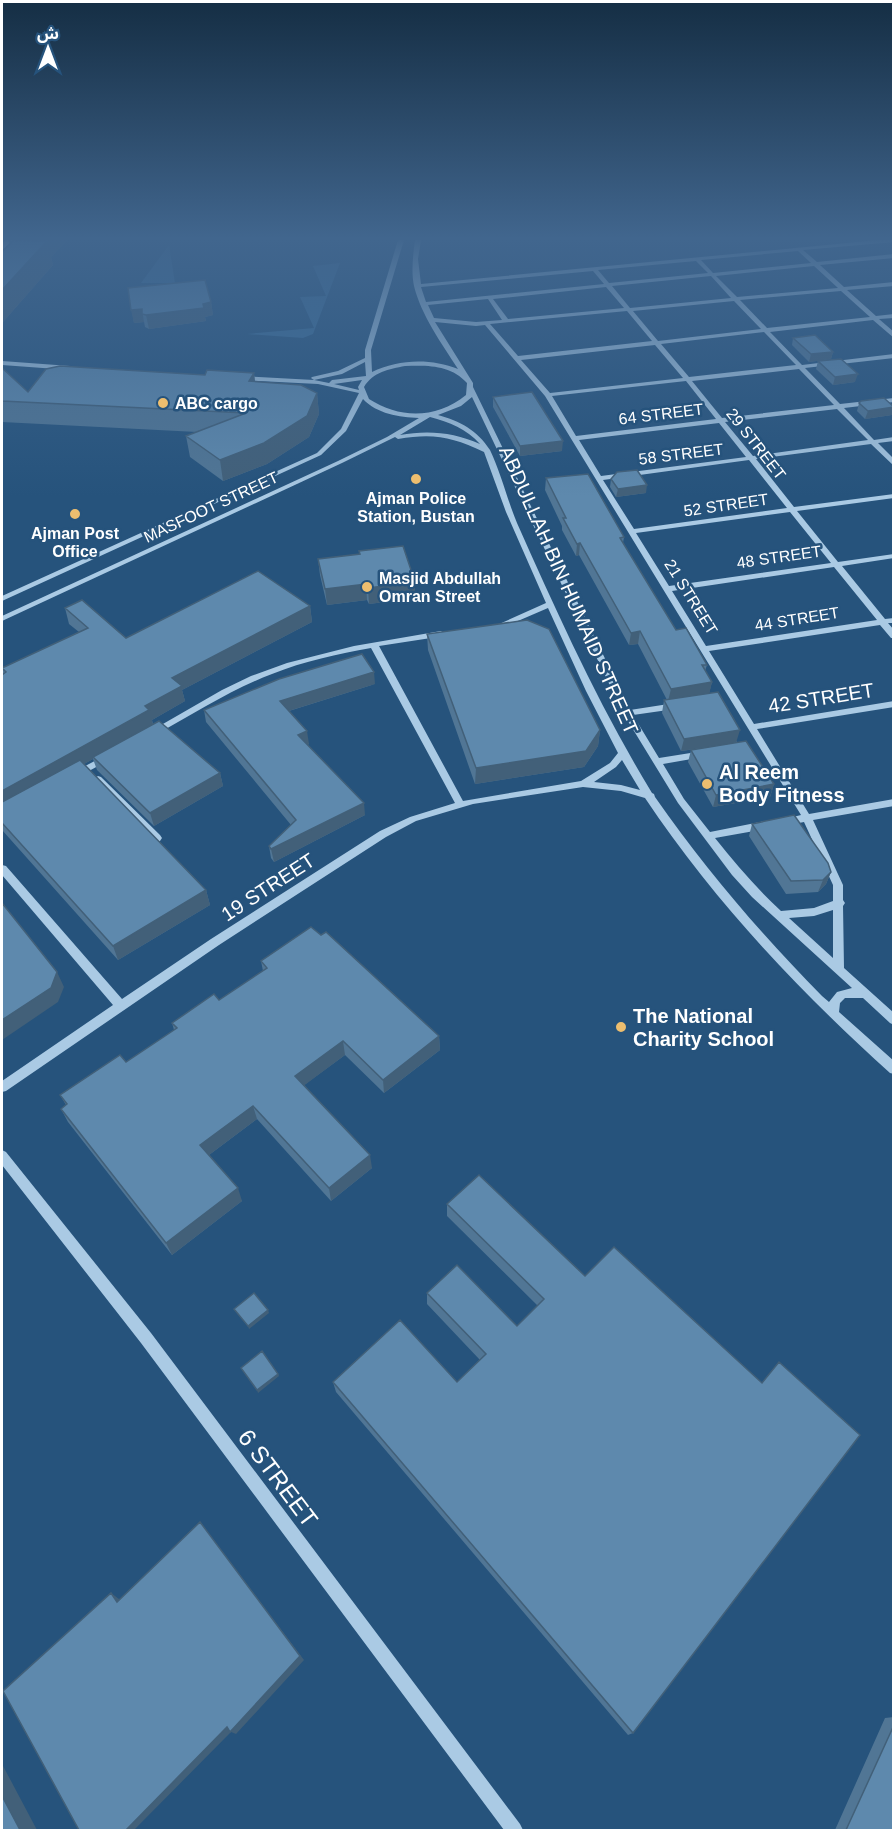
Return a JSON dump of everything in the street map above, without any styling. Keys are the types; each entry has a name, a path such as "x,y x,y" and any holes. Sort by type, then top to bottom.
{"street":[{"path":"368,377 367,358 376,325"},
{"name":"ABDULLAH BIN HUMAID STREET","path":"438,325 448,336 627,713 656,762 706,836 736,872 778,915 894,1020"},
{"path":"448,336 473,325"},
{"name":"21 STREET","path":"488,325 548,395 735,696 807,818 835,876 840,903 839,971"},
{"name":"29 STREET","path":"643,325 894,636"},
{"path":"759,325 894,464"},
{"path":"518,358 805,325"},
{"path":"882,325 894,336"},
{"path":"548,395 894,356"},
{"path":"288,380 340,372 367,358"},
{"path":"2,363 75,368"},
{"path":"237,377 318,382 368,377 391,367 420,363 448,368 469,383"},
{"name":"MASFOOT STREET","path":"2,599 319,454 344,430 368,377"},
{"path":"318,382 361,393 374,406 385,411 430,415"},
{"name":"MASFOOT STREET","path":"2,619 389,438 430,415 461,404 469,396 469,383"},
{"name":"64 STREET","path":"575,438 894,400"},
{"name":"ABDULLAH BIN HUMAID STREET","path":"430,415 467,430 476,436 487,452 506,503 566,637 623,753 651,796 705,872 746,921 834,1015 894,1069"},
{"path":"389,438 420,434 451,437 487,452"},
{"name":"58 STREET","path":"600,478 894,439"},
{"name":"52 STREET","path":"632,531 894,496"},
{"name":"48 STREET","path":"668,589 894,556"},
{"path":"493,627 503,625 551,604"},
{"name":"44 STREET","path":"705,649 894,620"},
{"path":"503,625 519,627"},
{"path":"142,739 209,701 269,672 311,658 451,633"},
{"path":"551,633 566,637"},
{"path":"374,645 460,804"},
{"path":"724,698 735,696"},
{"name":"42 STREET","path":"753,727 894,704"},
{"path":"627,713 681,705"},
{"name":"42 STREET","path":"753,746 763,744"},
{"name":"19 STREET","path":"584,784 606,771 623,753"},
{"path":"656,762 710,753"},
{"path":"63,782 114,754"},
{"path":"87,768 157,838"},
{"name":"19 STREET","path":"2,1087 383,834 421,816 460,804 584,784 621,788 651,796"},
{"path":"706,836 894,802"},
{"path":"2,869 121,1006"},
{"path":"778,915 814,912 840,903"},
{"path":"834,1015 832,1006 835,998 843,993 864,994"},
{"name":"6 STREET","path":"2,1156 146,1338 514,1830"}],"shaded area":[{"path":"313,325 316,325 313,334 303,338 247,334 314,328"}],"building":[{"path":"815,335 833,352 811,354 793,338"},
{"path":"841,359 858,374 835,377 818,361"},
{"path":"60,366 205,375 207,370 254,373 249,381 301,385 317,393 307,416 264,443 220,460 186,436 246,413 2,401 2,368 28,392 46,369"},
{"path":"532,392 563,441 520,446 493,397"},
{"path":"884,398 894,407 868,411 859,403 861,401"},
{"path":"637,470 647,485 618,489 611,479 617,472"},
{"path":"588,474 624,537 620,538 676,630 686,628 707,665 702,665 712,682 671,689 640,631 631,633 580,543 577,544 546,478"},
{"path":"403,546 415,582 368,588 366,584 325,589 318,559"},
{"path":"258,571 310,606 172,678 182,686 145,706 149,710 2,791 2,675 6,672 2,668 88,628 65,608 82,600 126,638"},
{"path":"527,620 549,629 600,730 586,751 476,768 427,634"},
{"path":"362,654 374,672 280,701 307,731 298,735 364,803 271,849 269,846 296,820 204,710 279,679"},
{"path":"718,692 740,730 684,739 664,700"},
{"path":"159,721 220,773 150,813 93,757"},
{"path":"746,741 774,784 716,795 691,750"},
{"path":"80,760 206,890 113,946 2,823 2,802"},
{"path":"794,815 828,863 831,872 823,880 791,881 752,824"},
{"path":"2,903 57,972 51,988 2,1020"},
{"path":"311,927 321,935 326,932 439,1036 383,1080 343,1041 295,1076 370,1155 329,1188 253,1106 200,1145 238,1188 166,1243 61,1109 67,1104 60,1095 120,1055 126,1062 177,1028 172,1023 214,994 219,1000 267,968 261,961"},
{"path":"479,1175 585,1276 614,1247 762,1383 779,1362 860,1435 633,1733 333,1382 400,1320 457,1382 486,1354 427,1293 457,1265 517,1326 544,1299 447,1204"},
{"path":"254,1293 268,1310 248,1326 234,1309"},
{"path":"262,1351 278,1374 257,1390 241,1368"},
{"path":"200,1522 300,1656 230,1732 227,1727 126,1830 79,1830 3,1691 111,1593 117,1602"},
{"path":"894,1725 894,1830 846,1830"},
{"path":"2,1796 20,1830 2,1830"}],"place":[{"name":"ABC cargo","path":"163,403"},
{"name":"Ajman Police Station, Bustan","path":"416,479"},
{"name":"Ajman Post Office","path":"75,514"},
{"name":"Masjid Abdullah Omran Street","path":"367,587"},
{"name":"Al Reem Body Fitness","path":"707,784"},
{"name":"The National Charity School","path":"621,1027"}]}
